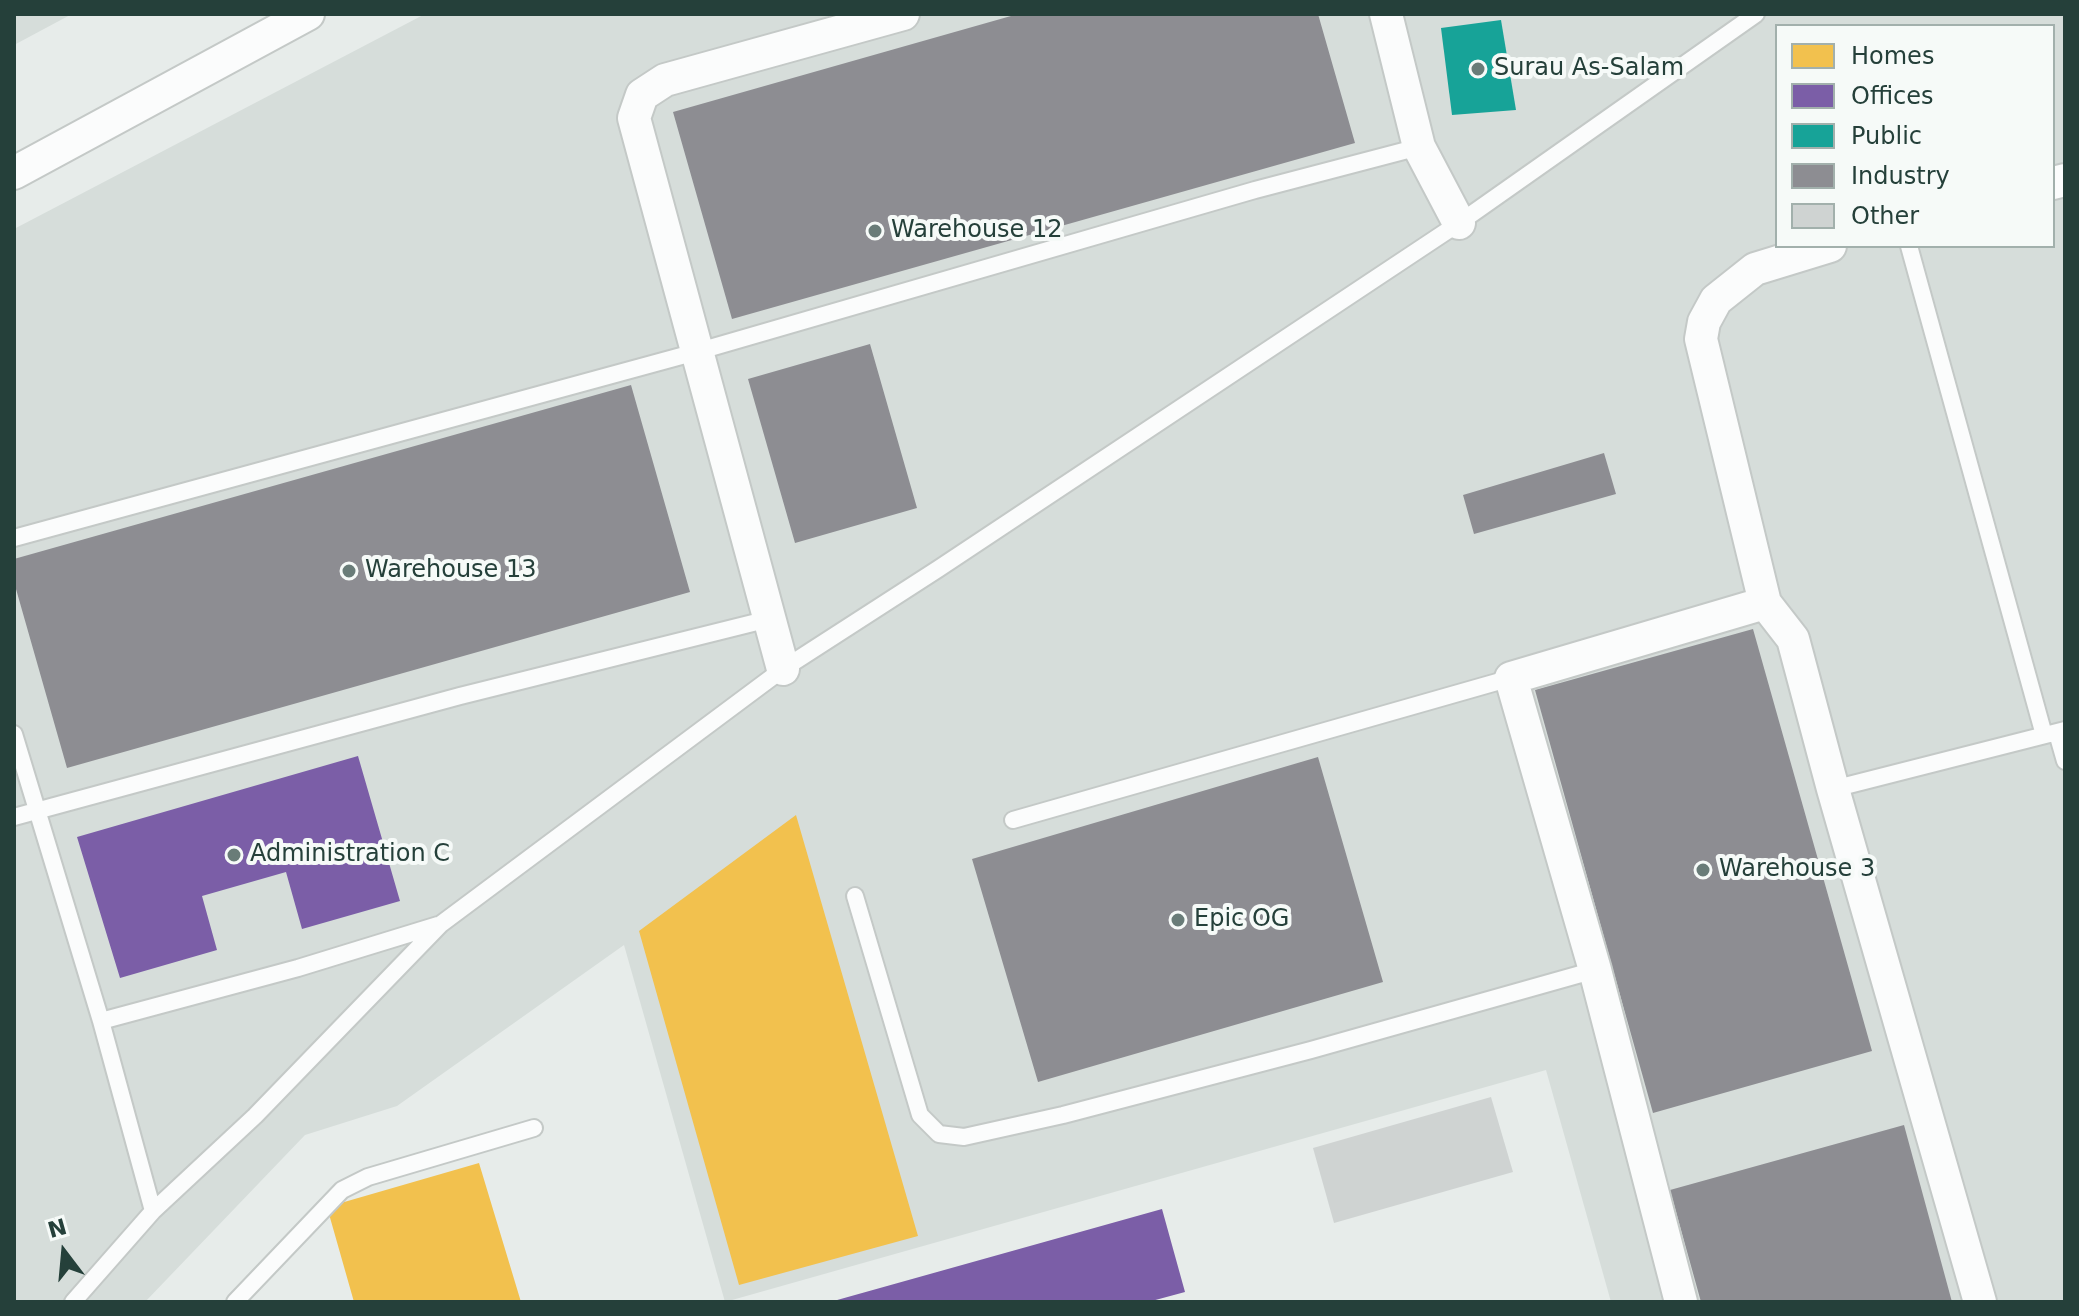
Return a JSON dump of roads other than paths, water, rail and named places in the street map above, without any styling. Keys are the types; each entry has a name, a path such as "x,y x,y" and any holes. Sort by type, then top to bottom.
{"street":[{"path":"14,173 308,14"},
{"path":"783,669 634,118 642,95 665,80 903,14"},
{"path":"1386,14 1419,147 1459,223"},
{"path":"1823,248 1755,269 1716,300 1704,322 1701,339 1765,603 1793,639 1980,1302"},
{"path":"1681,1302 1595,970 1511,678 1765,603"}],"lane":[{"path":"73,1302 153,1211 255,1116 441,924 783,669 1459,223 1756,14"},
{"path":"14,538 696,352 1255,190 1419,147"},
{"path":"1910,248 2065,761"},
{"path":"14,817 460,696 769,619"},
{"path":"1013,820 1511,678"},
{"path":"1833,789 2055,733"},
{"path":"14,734 101,1021 153,1211"},
{"path":"855,896 920,1115 939,1134 964,1137 1311,1050 1595,970"},
{"path":"101,1021 298,968 441,924"},
{"path":"235,1302 342,1190 368,1177 534,1128"}],"place":[{"name":"Surau As-Salam","path":"1478,69"},
{"name":"Warehouse 12","path":"875,231"},
{"name":"Warehouse 13","path":"349,571"},
{"name":"Administration C","path":"234,855"},
{"name":"Warehouse 3","path":"1703,870"},
{"name":"Epic OG","path":"1178,920"}]}
